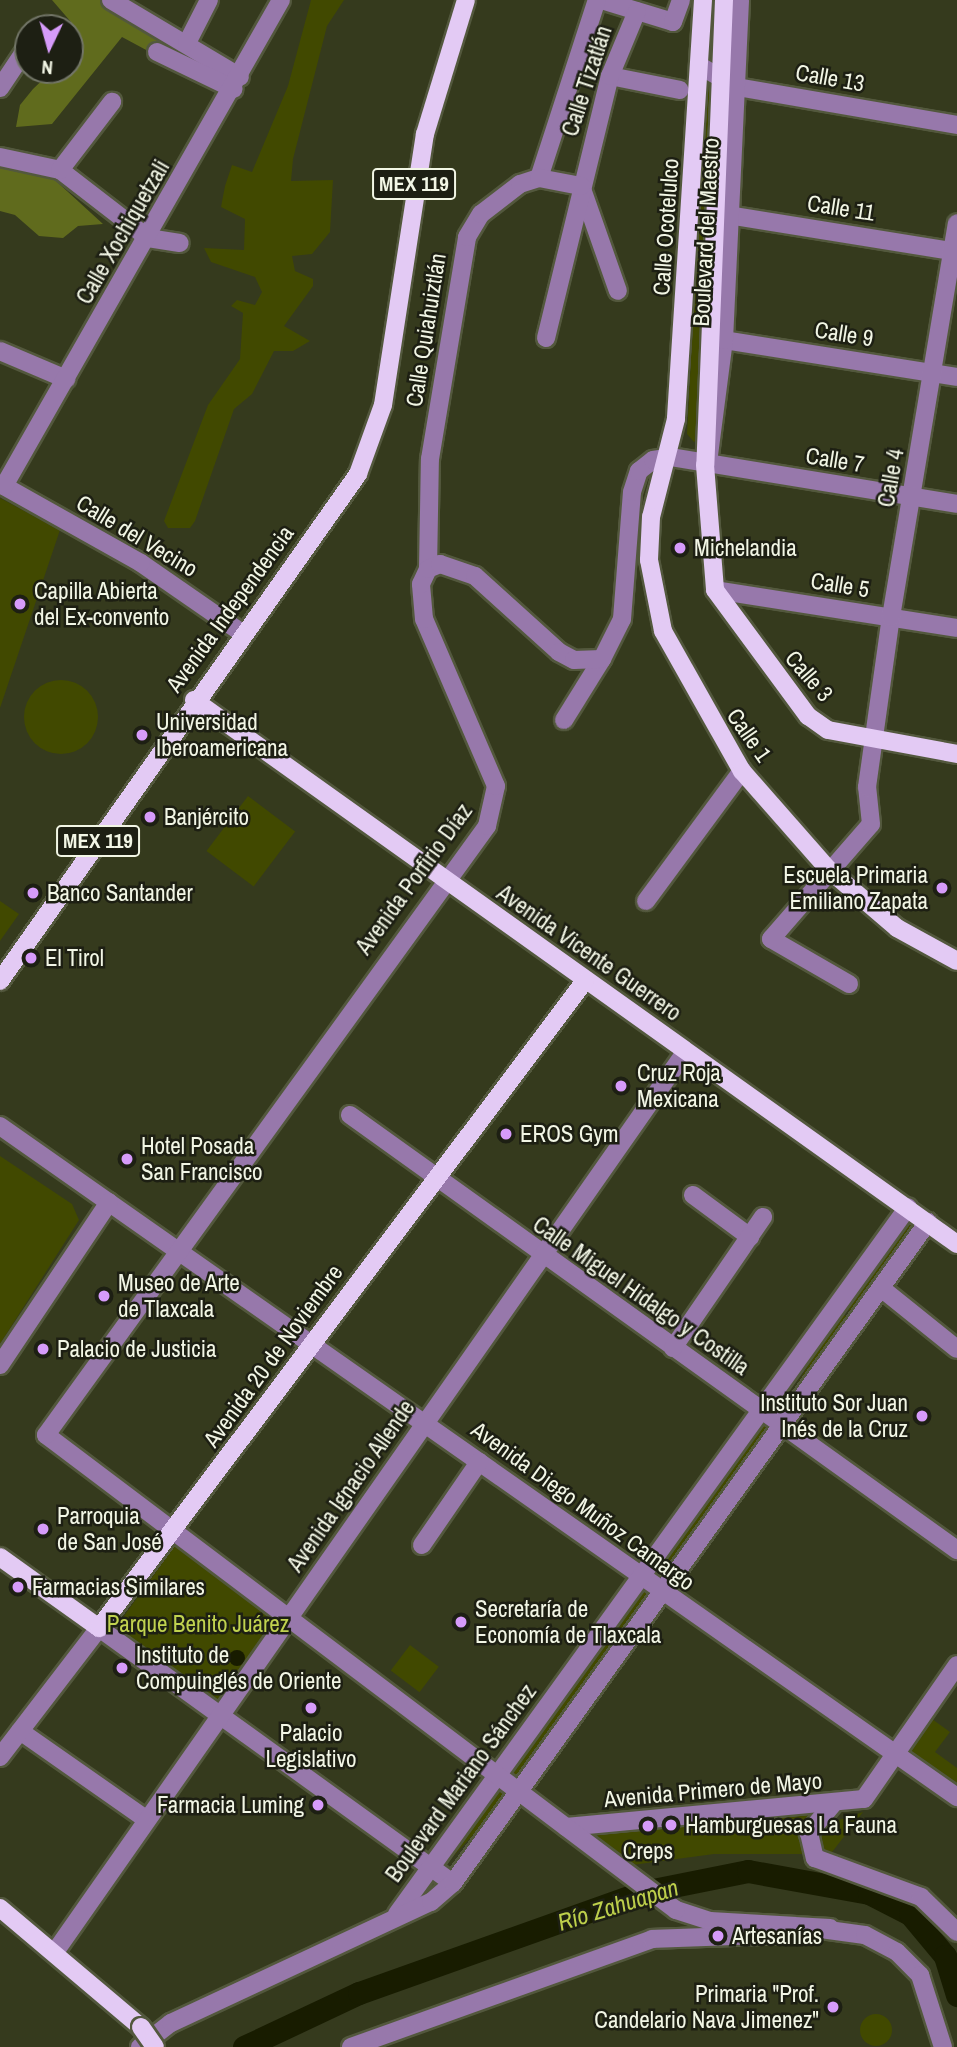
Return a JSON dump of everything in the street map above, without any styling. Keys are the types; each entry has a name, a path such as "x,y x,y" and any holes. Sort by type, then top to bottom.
{"main road":[{"name":"Avenida Independencia","path":"373,434 392,236 413,133 455,0"},
{"name":"Avenida Independencia","path":"0,981 194,700 358,474 373,434 425,134 466,0"},
{"name":"Calle Ocotelulco","path":"671,457 694,177 703,0"},
{"name":"Boulevard del Maestro","path":"713,582 705,465 725,214 718,183 729,84 723,0"},
{"path":"694,177 718,183"},
{"name":"Calle 1","path":"671,457 651,517 653,593 663,631 742,771 828,869 897,928 957,961"},
{"name":"Calle 3","path":"713,582 808,716 828,730 957,754"},
{"name":"Avenida Vicente Guerrero","path":"194,700 584,982 686,1051 957,1244"},
{"name":"Avenida 20 de Noviembre","path":"99,1628 176,1531 312,1344 584,982"},
{"path":"0,1557 99,1628"},
{"path":"0,1908 57,1949 125,2016 139,2039 155,2047"}],"street":[{"path":"187,43 209,0"},
{"name":"Calle Xochiquetzali","path":"4,486 237,83 281,0"},
{"path":"618,291 581,186 539,178 599,0 637,11"},
{"name":"Calle Tizatlán","path":"545,338 610,76 637,11 673,22 681,0"},
{"name":"Boulevard del Maestro","path":"705,465 715,436 724,340 729,84 740,0"},
{"path":"121,2 187,43 237,83"},
{"path":"157,52 237,83"},
{"name":"Calle 13","path":"700,66 729,84 957,125"},
{"path":"0,89 14,68"},
{"path":"610,76 680,90"},
{"path":"60,170 112,102"},
{"path":"0,157 60,170 148,238 180,243"},
{"name":"Calle Quiahuiztlán","path":"428,569 430,459 463,253 481,214 539,178"},
{"name":"Calle 11","path":"725,214 955,252"},
{"name":"Calle 4","path":"849,984 771,939 828,869 871,824 867,787 891,617 914,497 955,252 957,224"},
{"name":"Calle 9","path":"724,340 957,377"},
{"path":"0,351 66,379"},
{"path":"564,720 602,659 622,620 639,471 671,457 705,465"},
{"name":"Calle 7","path":"705,465 957,504"},
{"name":"Calle del Vecino","path":"4,486 141,563 242,633"},
{"path":"428,569 440,564 475,576 559,652 574,660 602,659"},
{"name":"Avenida Porfirio Díaz","path":"46,1435 183,1251 443,880 487,826 496,786 424,619 421,584 428,569"},
{"name":"Calle 5","path":"713,582 957,628"},
{"path":"646,901 742,771"},
{"name":"Avenida Ignacio Allende","path":"57,1949 686,1051"},
{"name":"Calle Miguel Hidalgo y Costilla","path":"350,1115 434,1180 957,1550"},
{"name":"Avenida Diego Muñoz Camargo","path":"0,1126 183,1251 660,1592 957,1797"},
{"path":"693,1195 750,1237"},
{"path":"0,1365 109,1202"},
{"name":"Boulevard Mariano Sánchez","path":"397,1914 641,1578 759,1409 908,1207"},
{"path":"673,1348 763,1217"},
{"name":"Boulevard Mariano Sánchez","path":"397,1914 431,1902 453,1883 516,1791 928,1222"},
{"path":"881,1288 957,1349"},
{"path":"836,1305 857,1320"},
{"name":"Avenida Primero de Mayo","path":"46,1435 176,1531 495,1776 633,1878 693,1918 830,1928"},
{"path":"422,1545 479,1462"},
{"path":"99,1628 453,1883"},
{"name":"Avenida 20 de Noviembre","path":"0,1757 99,1628"},
{"path":"895,1755 957,1665"},
{"path":"20,1731 147,1820"},
{"name":"Avenida Primero de Mayo","path":"566,1827 864,1799 895,1755"},
{"path":"833,1804 809,1833 815,1858 921,1897 957,1932"},
{"path":"139,2039 397,1914"},
{"path":"351,2047 652,1940 738,1941 830,1928 865,1935 897,1952 920,1975 943,2047"}],"green space":[{"path":"52,0 105,0 208,59 189,73 122,37 52,124 16,127 20,105 38,84 84,84 84,14 64,14"},
{"path":"311,0 344,0 327,26 293,159 291,181 333,180 330,232 312,254 292,256 295,271 313,279 313,286 284,326 310,341 293,351 274,351 252,394 234,409 195,521 190,528 168,528 164,521 208,405 240,359 243,313 231,306 237,300 255,305 262,292 255,277 211,262 204,248 244,250 245,219 221,207 225,186 232,165 252,172 288,86"},
{"path":"710,0 721,0 703,436 694,442 687,434"},
{"path":"0,163 55,180 103,224 78,226 63,238 39,236 15,215 0,211"},
{"path":"0,498 60,530 0,708"},
{"path":"54,680 68,680 82,686 92,696 98,717 92,738 82,748 68,754 54,754 40,748 30,738 24,724 24,710 30,696 40,686"},
{"path":"248,796 295,832 254,887 206,851"},
{"path":"0,901 19,914 0,941"},
{"path":"0,1156 72,1204 79,1220 0,1344"},
{"path":"905,1220 918,1229 857,1316 844,1307"},
{"path":"839,1312 853,1320 794,1421 780,1413"},
{"path":"759,1417 775,1429 664,1580 655,1573"},
{"name":"Parque Benito Juárez","path":"177,1543 281,1618 218,1705 114,1630"},
{"path":"643,1588 652,1597 520,1780 504,1772"},
{"path":"410,1645 439,1667 419,1692 391,1671"},
{"path":"932,1719 950,1732 935,1752 957,1768 957,1783 910,1752"},
{"path":"495,1785 508,1797 443,1867 430,1855"},
{"path":"812,1808 803,1854 714,1854 632,1865 590,1830"},
{"path":"863,1812 829,1856 819,1854 813,1844 818,1827"},
{"path":"876,2014 887,2019 892,2030 887,2041 876,2046 865,2041 860,2030 865,2019"}],"shaded area":[{"path":"234,1650 240,1650 245,1658 243,1664 234,1666 229,1661 229,1655"}],"waterway":[{"name":"Río Zahuapan","path":"244,2047 359,1993 643,1892 748,1871 869,1893 910,1914 945,1956 957,1995"}],"place":[{"name":"Michelandia","path":"680,548"},
{"name":"Capilla Abierta del Ex-convento","path":"20,604"},
{"name":"Universidad Iberoamericana","path":"142,735"},
{"name":"Banjército","path":"150,817"},
{"name":"Escuela Primaria Emiliano Zapata","path":"942,888"},
{"name":"Banco Santander","path":"33,893"},
{"name":"El Tirol","path":"31,958"},
{"name":"Cruz Roja Mexicana","path":"621,1086"},
{"name":"EROS Gym","path":"506,1134"},
{"name":"Hotel Posada San Francisco","path":"127,1159"},
{"name":"Museo de Arte de Tlaxcala","path":"104,1296"},
{"name":"Palacio de Justicia","path":"43,1349"},
{"name":"Instituto Sor Juan Inés de la Cruz","path":"922,1416"},
{"name":"Parroquia de San José","path":"43,1529"},
{"name":"Farmacias Similares","path":"18,1587"},
{"name":"Secretaría de Economía de Tlaxcala","path":"461,1622"},
{"name":"Instituto de Compuinglés de Oriente","path":"122,1668"},
{"name":"Palacio Legislativo","path":"311,1708"},
{"name":"Farmacia Luming","path":"318,1805"},
{"name":"Hamburguesas La Fauna","path":"671,1825"},
{"name":"Creps","path":"648,1826"},
{"name":"Artesanías","path":"718,1936"},
{"name":"Primaria \"Prof. Candelario Nava Jimenez\"","path":"833,2007"}]}
